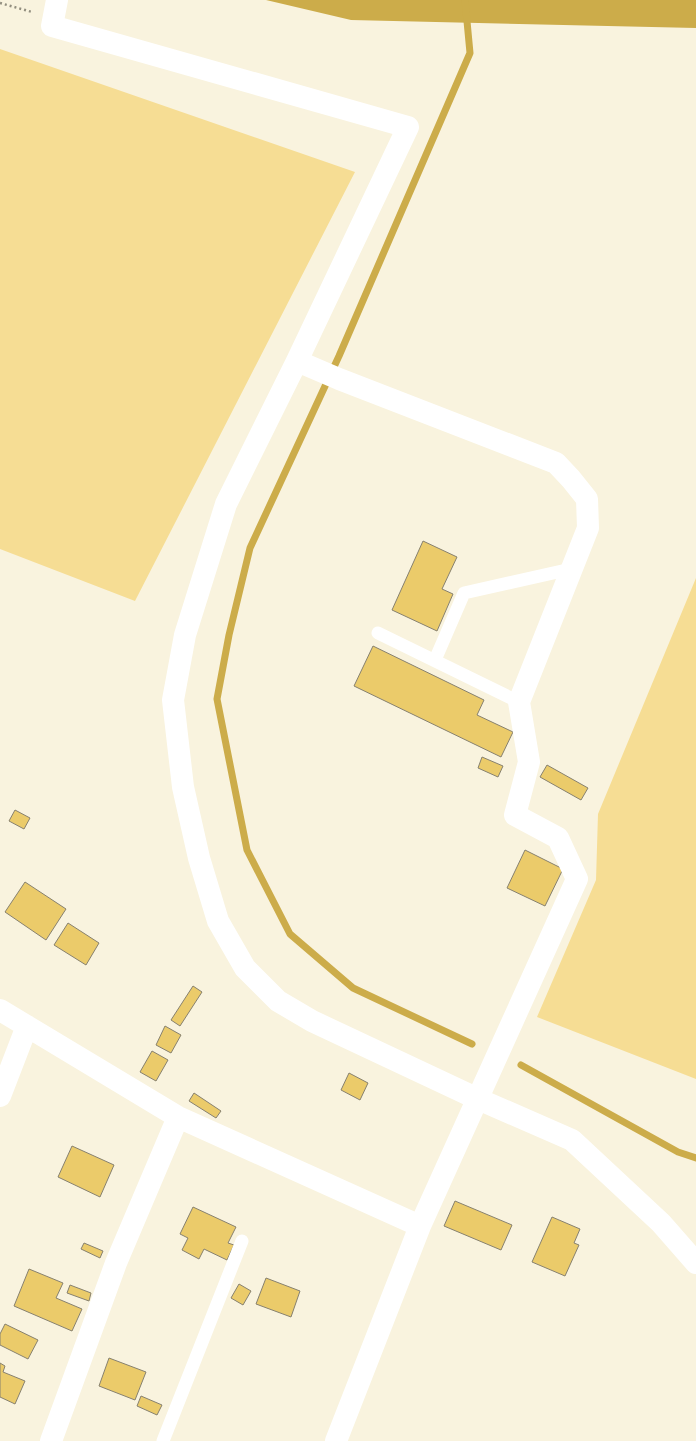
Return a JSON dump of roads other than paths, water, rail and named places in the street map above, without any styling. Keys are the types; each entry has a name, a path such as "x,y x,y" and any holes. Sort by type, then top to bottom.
{"street":[{"path":"57,0 52,26 408,127 297,361 226,504 185,635 173,700 183,787 199,858 218,921 245,968 278,1001 312,1021 572,1140 661,1223 696,1263"},
{"path":"297,361 329,375 556,463 587,499 588,528 519,702 529,762 516,815 558,838 576,879 420,1226 336,1441"},
{"path":"0,1010 178,1118 420,1226"},
{"path":"0,1096 27,1026"},
{"path":"51,1441 116,1263 178,1118"}],"lane":[{"path":"435,660 464,594 571,569"},
{"path":"378,633 519,702"},
{"path":"163,1441 242,1242"}],"waterway":[{"path":"465,0 470,53 339,356 250,548 229,635 217,699 247,850 290,934 353,988 472,1044"},
{"path":"521,1065 678,1152 696,1158"}]}
